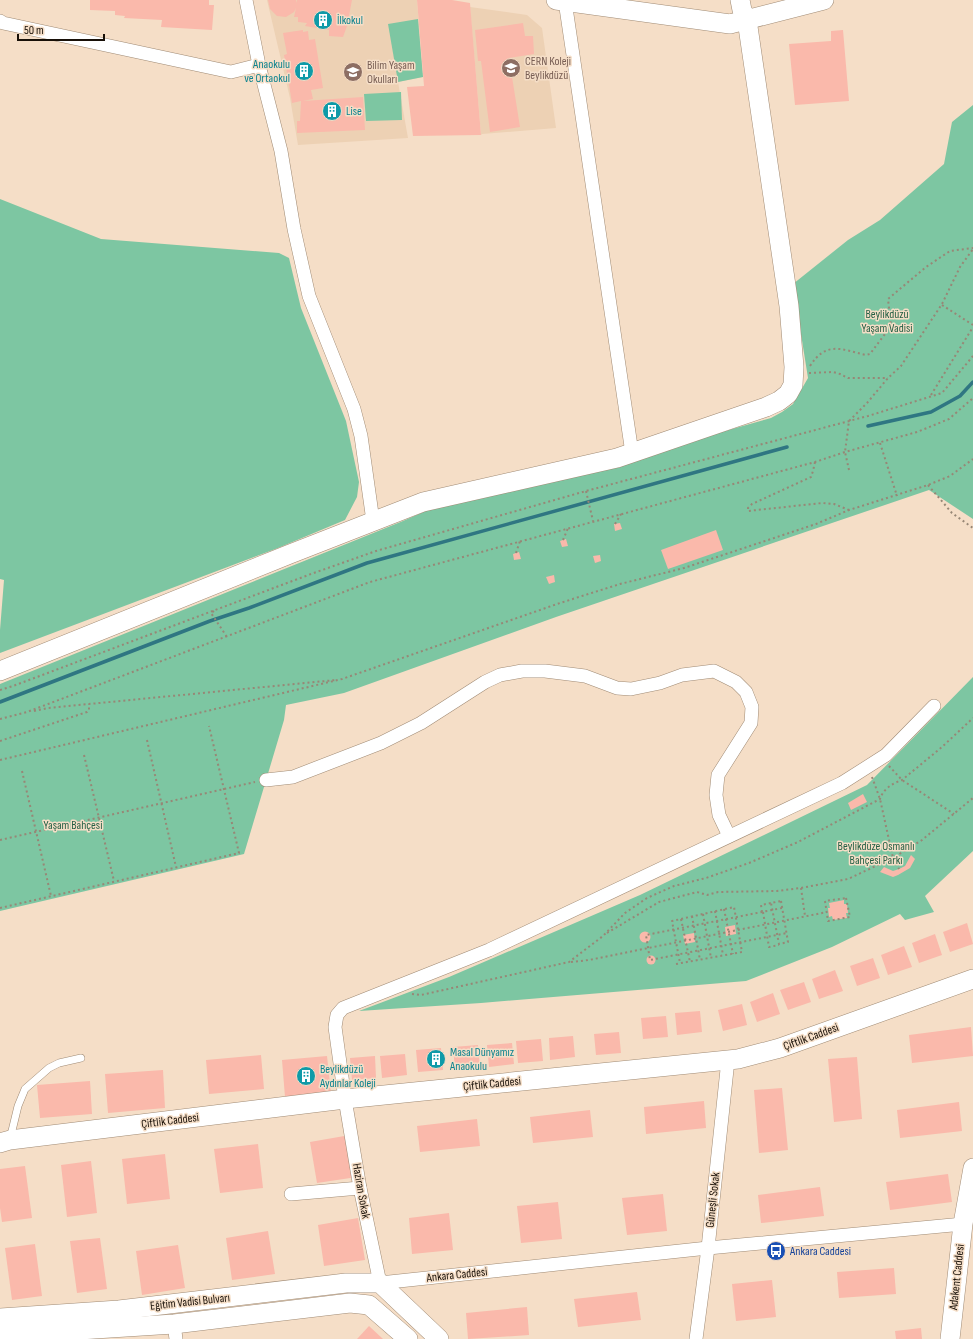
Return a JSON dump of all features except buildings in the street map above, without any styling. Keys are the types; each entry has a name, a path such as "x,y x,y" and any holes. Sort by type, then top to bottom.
{"street":[{"path":"246,0 259,65 281,151 294,229 309,296 354,409 361,436 373,521"},
{"path":"0,671 423,502 632,453 766,407 779,401 788,394 793,385 794,367 789,306 747,20 742,10 740,0"},
{"path":"747,20 750,12 751,0"},
{"path":"632,453 560,1 730,24 824,0"},
{"path":"0,21 3,23 231,72 259,65"},
{"path":"266,780 293,777 381,744 421,723 485,682 500,675 522,671 545,671 585,676 617,688 631,689 660,684 682,675 714,671 726,676 741,687 746,692 752,707 751,723 718,775 716,795 719,815 729,836"},
{"name":"Haziran Sokak","path":"380,1283 360,1188 335,1027 337,1015 343,1008 489,950 842,783 886,755 934,706"},
{"name":"Çiftlik Caddesi","path":"5,1141 345,1099 738,1059 780,1048 973,979"},
{"name":"Güneşli Sokak","path":"696,1339 708,1248 728,1060"},
{"name":"Adakent Caddesi","path":"950,1339 964,1224 973,1168"},
{"path":"291,1194 360,1188"},
{"name":"Ankara Caddesi","path":"380,1283 708,1248 964,1224"},
{"path":"408,1339 369,1305 380,1283 439,1339"},
{"name":"Eğitim Vadisi Bulvarı","path":"0,1318 119,1310 346,1284 380,1283"},
{"name":"Eğitim Vadisi Bulvarı","path":"0,1335 175,1332 350,1303 369,1305"}],"lane":[{"path":"5,1141 25,1089 49,1068 59,1063 80,1058"}],"path":[{"path":"849,470 845,452 849,421 867,403 888,378 902,366 942,304 960,267 973,248"},
{"path":"888,378 848,378 832,372 806,373 815,358 829,349 841,349 866,355 870,354 891,326 888,299 926,267 950,250 973,248"},
{"path":"930,396 973,326 942,304"},
{"path":"0,690 376,551 586,491 849,421 942,392 973,356"},
{"path":"805,373 810,366"},
{"path":"27,712 370,582 815,462 917,432 949,418 973,398"},
{"path":"880,443 897,496"},
{"path":"0,760 342,679 560,603 620,584 684,568 816,524 849,510 897,496 950,476 973,459"},
{"path":"815,462 811,477 752,504 748,508 748,511 822,503 834,504 849,510"},
{"path":"928,485 952,513 973,528"},
{"path":"586,491 594,521"},
{"path":"615,524 621,514"},
{"path":"563,540 568,528"},
{"path":"516,553 520,541"},
{"path":"222,607 211,613 227,637"},
{"path":"0,719 48,708 342,679"},
{"path":"0,741 87,712 89,710 89,704"},
{"path":"603,936 625,912 647,898 674,886 706,878 770,854 798,842 880,799 882,793 895,782 902,780 942,747 973,718"},
{"path":"0,908 239,853 209,726"},
{"path":"146,740 176,867"},
{"path":"84,755 114,882"},
{"path":"887,764 902,780 954,814"},
{"path":"868,766 880,799 893,858 899,869"},
{"path":"22,771 51,896"},
{"path":"0,840 266,780"},
{"path":"569,962 603,936 659,902 697,892 707,895 718,892 757,892 801,888 848,880 893,858 922,840 973,798"},
{"path":"801,888 805,916"},
{"path":"846,898 850,917 828,921 827,912 825,901 846,898"},
{"path":"781,901 788,942 769,947 766,924 761,905 771,903 781,901"},
{"path":"771,903 779,944"},
{"path":"676,964 742,952 734,907 672,921 680,963"},
{"path":"782,908 646,935 650,960 787,933"},
{"path":"724,909 733,954"},
{"path":"715,911 723,956"},
{"path":"406,994 421,995 569,962 589,960 827,912"},
{"path":"703,914 711,958"},
{"path":"692,916 700,960"},
{"path":"681,919 690,962"}],"shaded area":[{"name":"Bilim Yaşam Okulları","path":"267,0 417,0 423,77 398,82 408,138 298,145 290,98"},
{"name":"CERN Koleji Beylikdüzü","path":"470,7 527,15 542,28 556,128 481,135"}],"green space":[{"path":"418,19 423,77 398,82 388,24"},
{"path":"401,92 402,120 366,121 364,94"},
{"name":"Beylikdüzü Yaşam Vadisi","path":"973,105 973,519 929,490 556,617 344,693 286,705 284,720 244,854 0,911 0,684 403,521 446,502 626,459 771,418 782,412 793,404 808,378 793,284 848,240 880,220 944,164 952,122"},
{"path":"0,199 101,239 279,253 289,258 301,308 346,421 359,482 357,497 345,520 278,548 0,653 0,630 4,580 0,579"},
{"name":"Beylikdüze Osmanlı Bahçesi Parkı","path":"973,677 973,851 925,896 934,912 905,920 900,914 832,947 746,981 481,1003 359,1011 449,977 640,895 867,785"}],"waterway":[{"path":"868,426 931,412 960,396 973,382"},
{"path":"0,702 210,621 249,608 367,563 787,447"}],"place":[{"name":"İlkokul","path":"323,20"},
{"name":"CERN Koleji Beylikdüzü","path":"511,68"},
{"name":"Anaokulu ve Ortaokul","path":"304,71"},
{"name":"Bilim Yaşam Okulları","path":"353,72"},
{"name":"Lise","path":"332,111"},
{"name":"Masal Dünyamız Anaokulu","path":"436,1059"},
{"name":"Beylikdüzü Aydınlar Koleji","path":"306,1076"},
{"name":"Ankara Caddesi","path":"776,1251"}],"park label":[{"name":"Yaşam Bahçesi","path":"73,825"}]}
